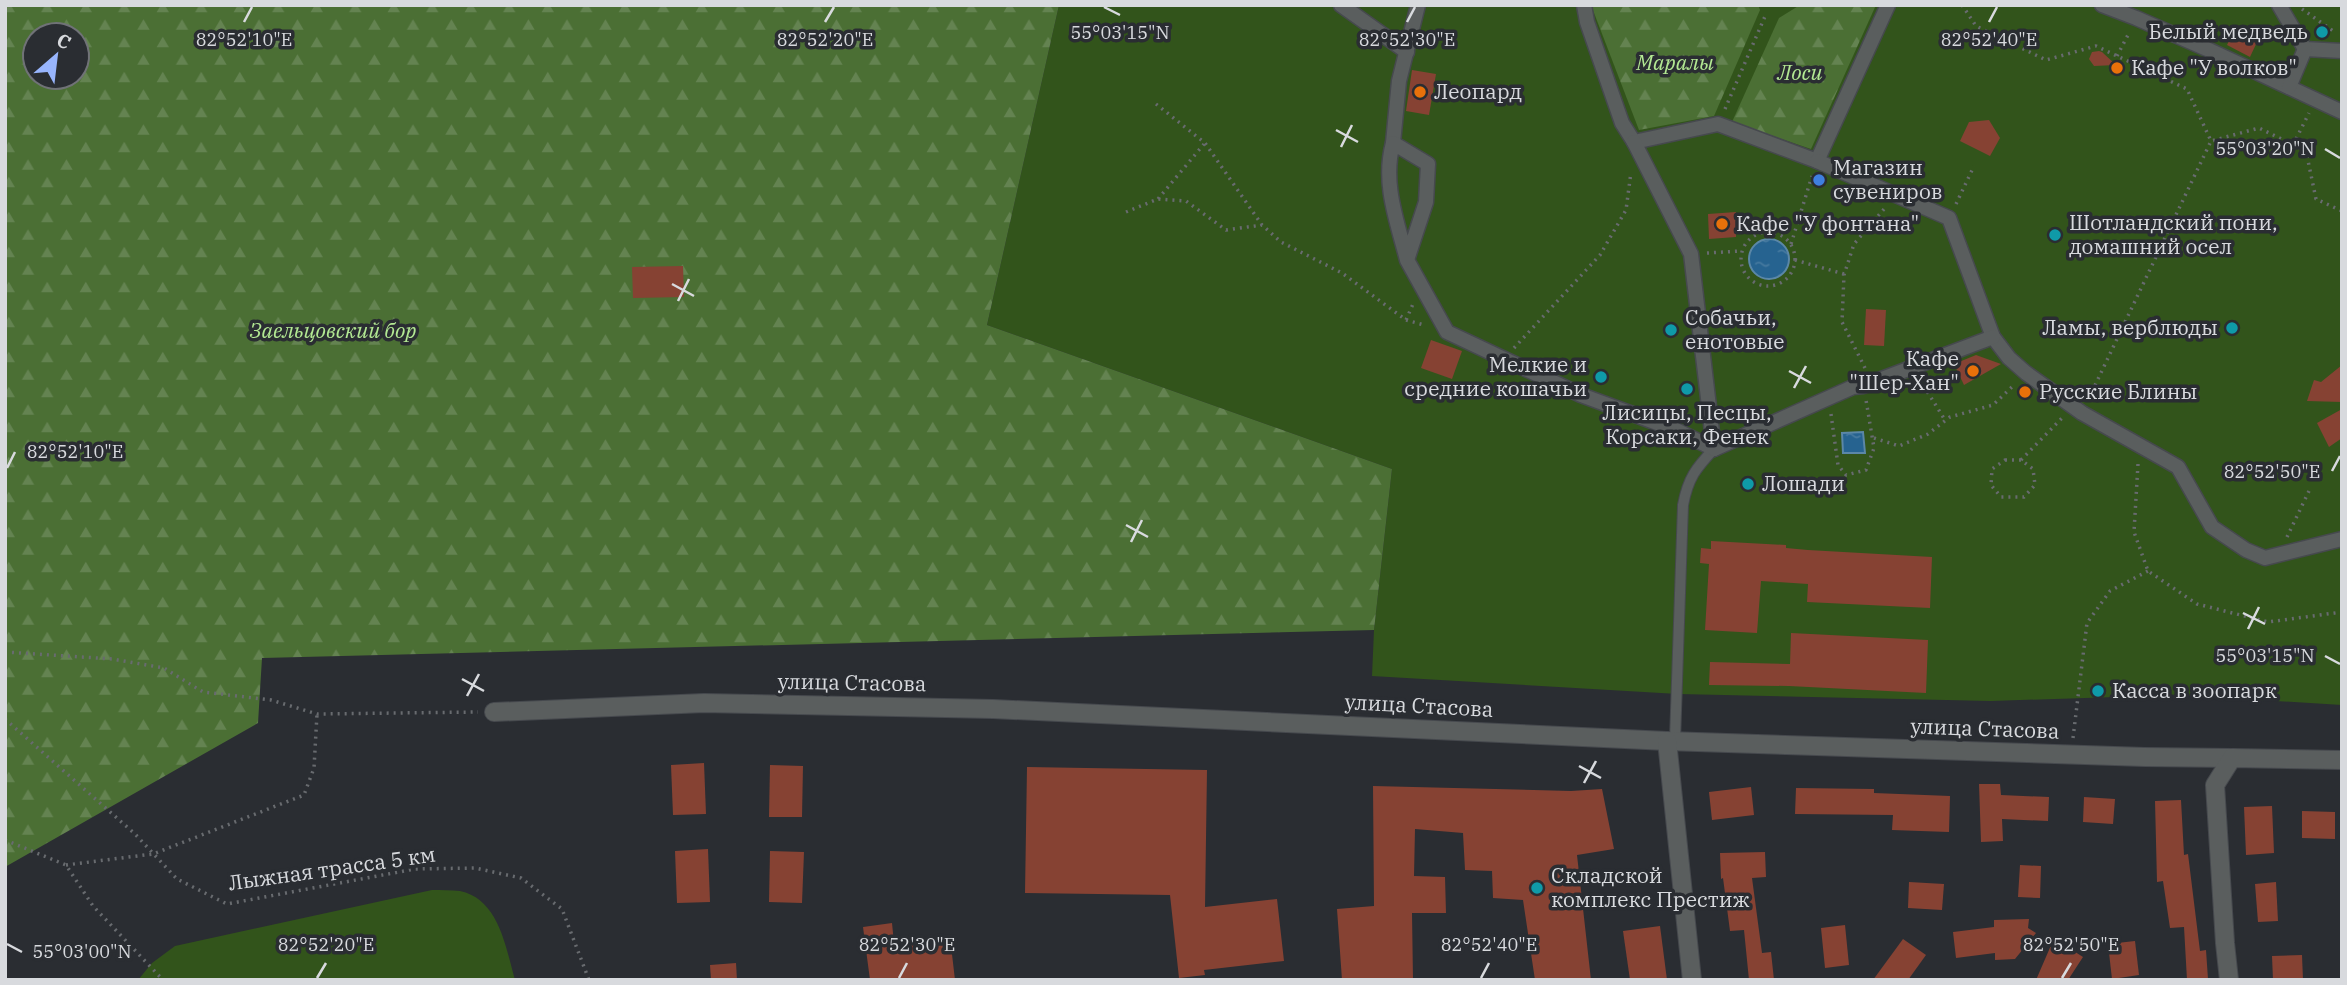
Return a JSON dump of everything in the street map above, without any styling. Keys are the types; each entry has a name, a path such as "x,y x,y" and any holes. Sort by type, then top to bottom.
{"street":[{"path":"1341,5 1407,52"},
{"path":"1419,5 1399,81 1393,143 1388,159 1389,192 1407,260 1447,332 1581,395 1676,430 1714,449"},
{"path":"1584,5 1587,22 1622,123 1691,254 1714,449"},
{"path":"1817,161 1888,5"},
{"path":"2102,5 2342,112"},
{"path":"2279,5 2305,49"},
{"path":"2289,87 2305,49"},
{"path":"2305,49 2342,51"},
{"path":"1634,142 1718,124 1817,161 1949,218 1993,337 2009,358 2078,409 2178,467 2212,527 2246,550 2266,558 2342,539"},
{"path":"1393,143 1428,164 1426,202 1407,260"},
{"path":"1714,449 1853,387 1868,384 1993,337"},
{"name":"улица Стасова","path":"494,712 704,703 993,709 1671,741 2072,755 2342,760"},
{"path":"1671,741 1692,980"},
{"path":"2229,980 2215,785 2232,758"}],"lane":[{"path":"1671,741 1684,505 1687,487 1695,469 1714,449"}],"path":[{"path":"1962,5 1976,26 2046,60 2095,46 2187,89 2211,141"},
{"path":"2298,5 2332,31 2342,35"},
{"path":"1718,124 1766,14"},
{"path":"2292,145 2316,99"},
{"path":"1156,104 1205,144 1262,225 1281,242 1342,273 1406,320 1421,286"},
{"path":"2021,460 2033,468 2035,485 2024,498 2001,497 1991,485 1992,469 2005,460 2021,460 2078,409 2211,141 2259,128 2306,151 2316,199 2342,211"},
{"path":"1503,359 1600,255 1626,210 1634,142"},
{"path":"1158,199 1205,144"},
{"path":"1791,244 1777,234 1768,232 1752,237 1742,251 1743,269 1747,277 1763,286 1781,284 1794,270 1795,260 1791,244 1817,161"},
{"path":"1949,218 1974,166"},
{"path":"1829,398 1838,465 1846,475 1866,470 1874,448 1868,384 1842,322 1844,275 1854,244 1896,195"},
{"path":"1126,212 1158,199 1186,201 1226,230 1262,225"},
{"path":"1691,254 1742,251"},
{"path":"1795,260 1844,275"},
{"path":"1912,367 1945,420"},
{"path":"1874,438 1899,446 1928,434 1945,420 1993,405 2026,373"},
{"path":"2140,445 2134,532 2148,571 2197,604 2268,622 2342,612"},
{"path":"2278,554 2309,491"},
{"path":"2072,755 2076,699 2087,623 2110,592 2148,571"},
{"path":"5,652 112,659 164,668 203,692 271,700 317,714 494,712"},
{"path":"5,840 66,864 153,854 304,795 314,768 317,714"},
{"name":"Лыжная трасса 5 км","path":"5,719 135,834 177,879 227,904 415,869 475,868 521,878 562,909 589,980"},
{"path":"66,864 93,906 163,980"}],"green space":[{"name":"Заельцовский бор","path":"5,5 1059,5 987,325 1392,469 1374,630 262,658 258,723 5,867"},
{"path":"1059,5 2342,5 2342,705 2177,695 1991,701 1678,694 1372,676 1374,630 1392,469 987,325"},
{"name":"Маралы","path":"1591,5 1758,5 1760,10 1714,116 1639,130"},
{"name":"Лоси","path":"1800,5 1876,5 1811,149 1732,122 1779,18"},
{"path":"432,890 460,891 484,904 499,926 515,980 138,980 152,963 175,946"}],"water":[{"path":"1769,239 1783,245 1789,259 1783,273 1769,279 1755,273 1749,259 1755,245"},
{"path":"1863,432 1865,453 1843,453 1842,433"}],"building":[{"path":"2234,31 2257,42 2250,57 2227,45"},
{"path":"2099,51 2116,65 2094,66 2089,59 2092,52"},
{"name":"Леопард","path":"1412,70 1436,74 1429,115 1406,111"},
{"path":"1989,120 2000,138 1990,156 1960,141 1969,122"},
{"name":"Кафе \"У фонтана\"","path":"1736,212 1736,237 1709,239 1708,214"},
{"path":"683,266 684,297 633,298 632,267"},
{"path":"1866,309 1886,310 1884,346 1864,345"},
{"path":"1431,340 1462,351 1452,379 1421,368"},
{"name":"Кафе \"Шер-Хан\"","path":"1976,355 2001,364 1964,385 1954,364"},
{"path":"2342,365 2342,402 2307,401 2314,380 2321,382"},
{"path":"2342,409 2342,438 2329,447 2317,423"},
{"path":"1711,541 1932,557 1930,608 1807,602 1808,584 1761,581 1757,633 1705,630 1709,564 1700,563 1701,548 1711,549"},
{"path":"1791,633 1928,640 1926,693 1709,685 1710,662 1790,664"},
{"path":"704,763 706,814 673,815 671,765"},
{"path":"770,765 803,766 802,817 769,817"},
{"path":"1027,767 1207,770 1205,907 1277,899 1284,961 1204,970 1205,975 1179,978 1170,895 1025,893"},
{"path":"1979,784 2000,784 2001,795 2049,797 2048,821 2002,819 2003,841 1981,842"},
{"name":"Складской комплекс Престиж","path":"1373,786 1571,791 1602,789 1614,849 1577,855 1591,980 1535,980 1523,900 1493,898 1492,871 1465,870 1463,833 1415,829 1414,876 1445,877 1446,913 1412,913 1413,980 1342,980 1337,909 1374,906"},
{"path":"1751,787 1754,815 1712,820 1709,792"},
{"path":"1796,788 1874,789 1874,793 1950,796 1949,832 1892,830 1893,815 1795,814"},
{"path":"2084,797 2115,799 2113,824 2083,822"},
{"path":"2181,800 2184,855 2188,854 2200,951 2206,950 2208,979 2187,980 2184,927 2170,928 2163,881 2157,882 2155,801"},
{"path":"2272,806 2274,853 2246,855 2244,807"},
{"path":"2302,811 2335,812 2335,839 2302,838"},
{"path":"708,849 710,902 677,903 675,851"},
{"path":"770,851 804,852 802,903 769,902"},
{"path":"1765,852 1766,877 1752,878 1762,953 1771,952 1774,980 1749,980 1744,930 1730,931 1723,878 1721,879 1720,853"},
{"path":"2020,865 2041,866 2040,898 2018,897"},
{"path":"1909,882 1944,884 1942,910 1908,908"},
{"path":"2276,882 2278,921 2258,922 2255,884"},
{"path":"2029,919 2028,928 2036,933 2015,959 1995,960 1995,953 1956,958 1953,932 1994,927 1994,920"},
{"path":"892,923 894,943 950,937 955,980 870,980 863,927"},
{"path":"1845,925 1849,965 1825,968 1821,928"},
{"path":"1660,926 1667,980 1630,980 1623,931"},
{"path":"1903,939 1926,955 1908,980 1873,980"},
{"path":"2058,941 2083,957 2068,980 2036,980 2052,943 2056,945"},
{"path":"2135,941 2139,975 2112,979 2108,944"},
{"path":"2302,955 2303,980 2273,980 2272,956"},
{"path":"736,963 737,980 711,980 710,965"}],"place":[{"name":"Белый медведь","path":"2322,32"},
{"name":"Кафе \"У волков\"","path":"2117,68"},
{"name":"Леопард","path":"1420,92"},
{"name":"Магазин сувениров","path":"1819,180"},
{"name":"Кафе \"У фонтана\"","path":"1722,224"},
{"name":"Шотландский пони, домашний осел","path":"2055,235"},
{"name":"Ламы, верблюды","path":"2232,328"},
{"name":"Собачьи, енотовые","path":"1671,330"},
{"name":"Кафе \"Шер-Хан\"","path":"1973,371"},
{"name":"Мелкие и средние кошачьи","path":"1601,377"},
{"name":"Лисицы, Песцы, Корсаки, Фенек","path":"1687,389"},
{"name":"Русские Блины","path":"2025,392"},
{"name":"Лошади","path":"1748,484"},
{"name":"Касса в зоопарк","path":"2098,691"},
{"name":"Складской комплекс Престиж","path":"1537,888"}]}
